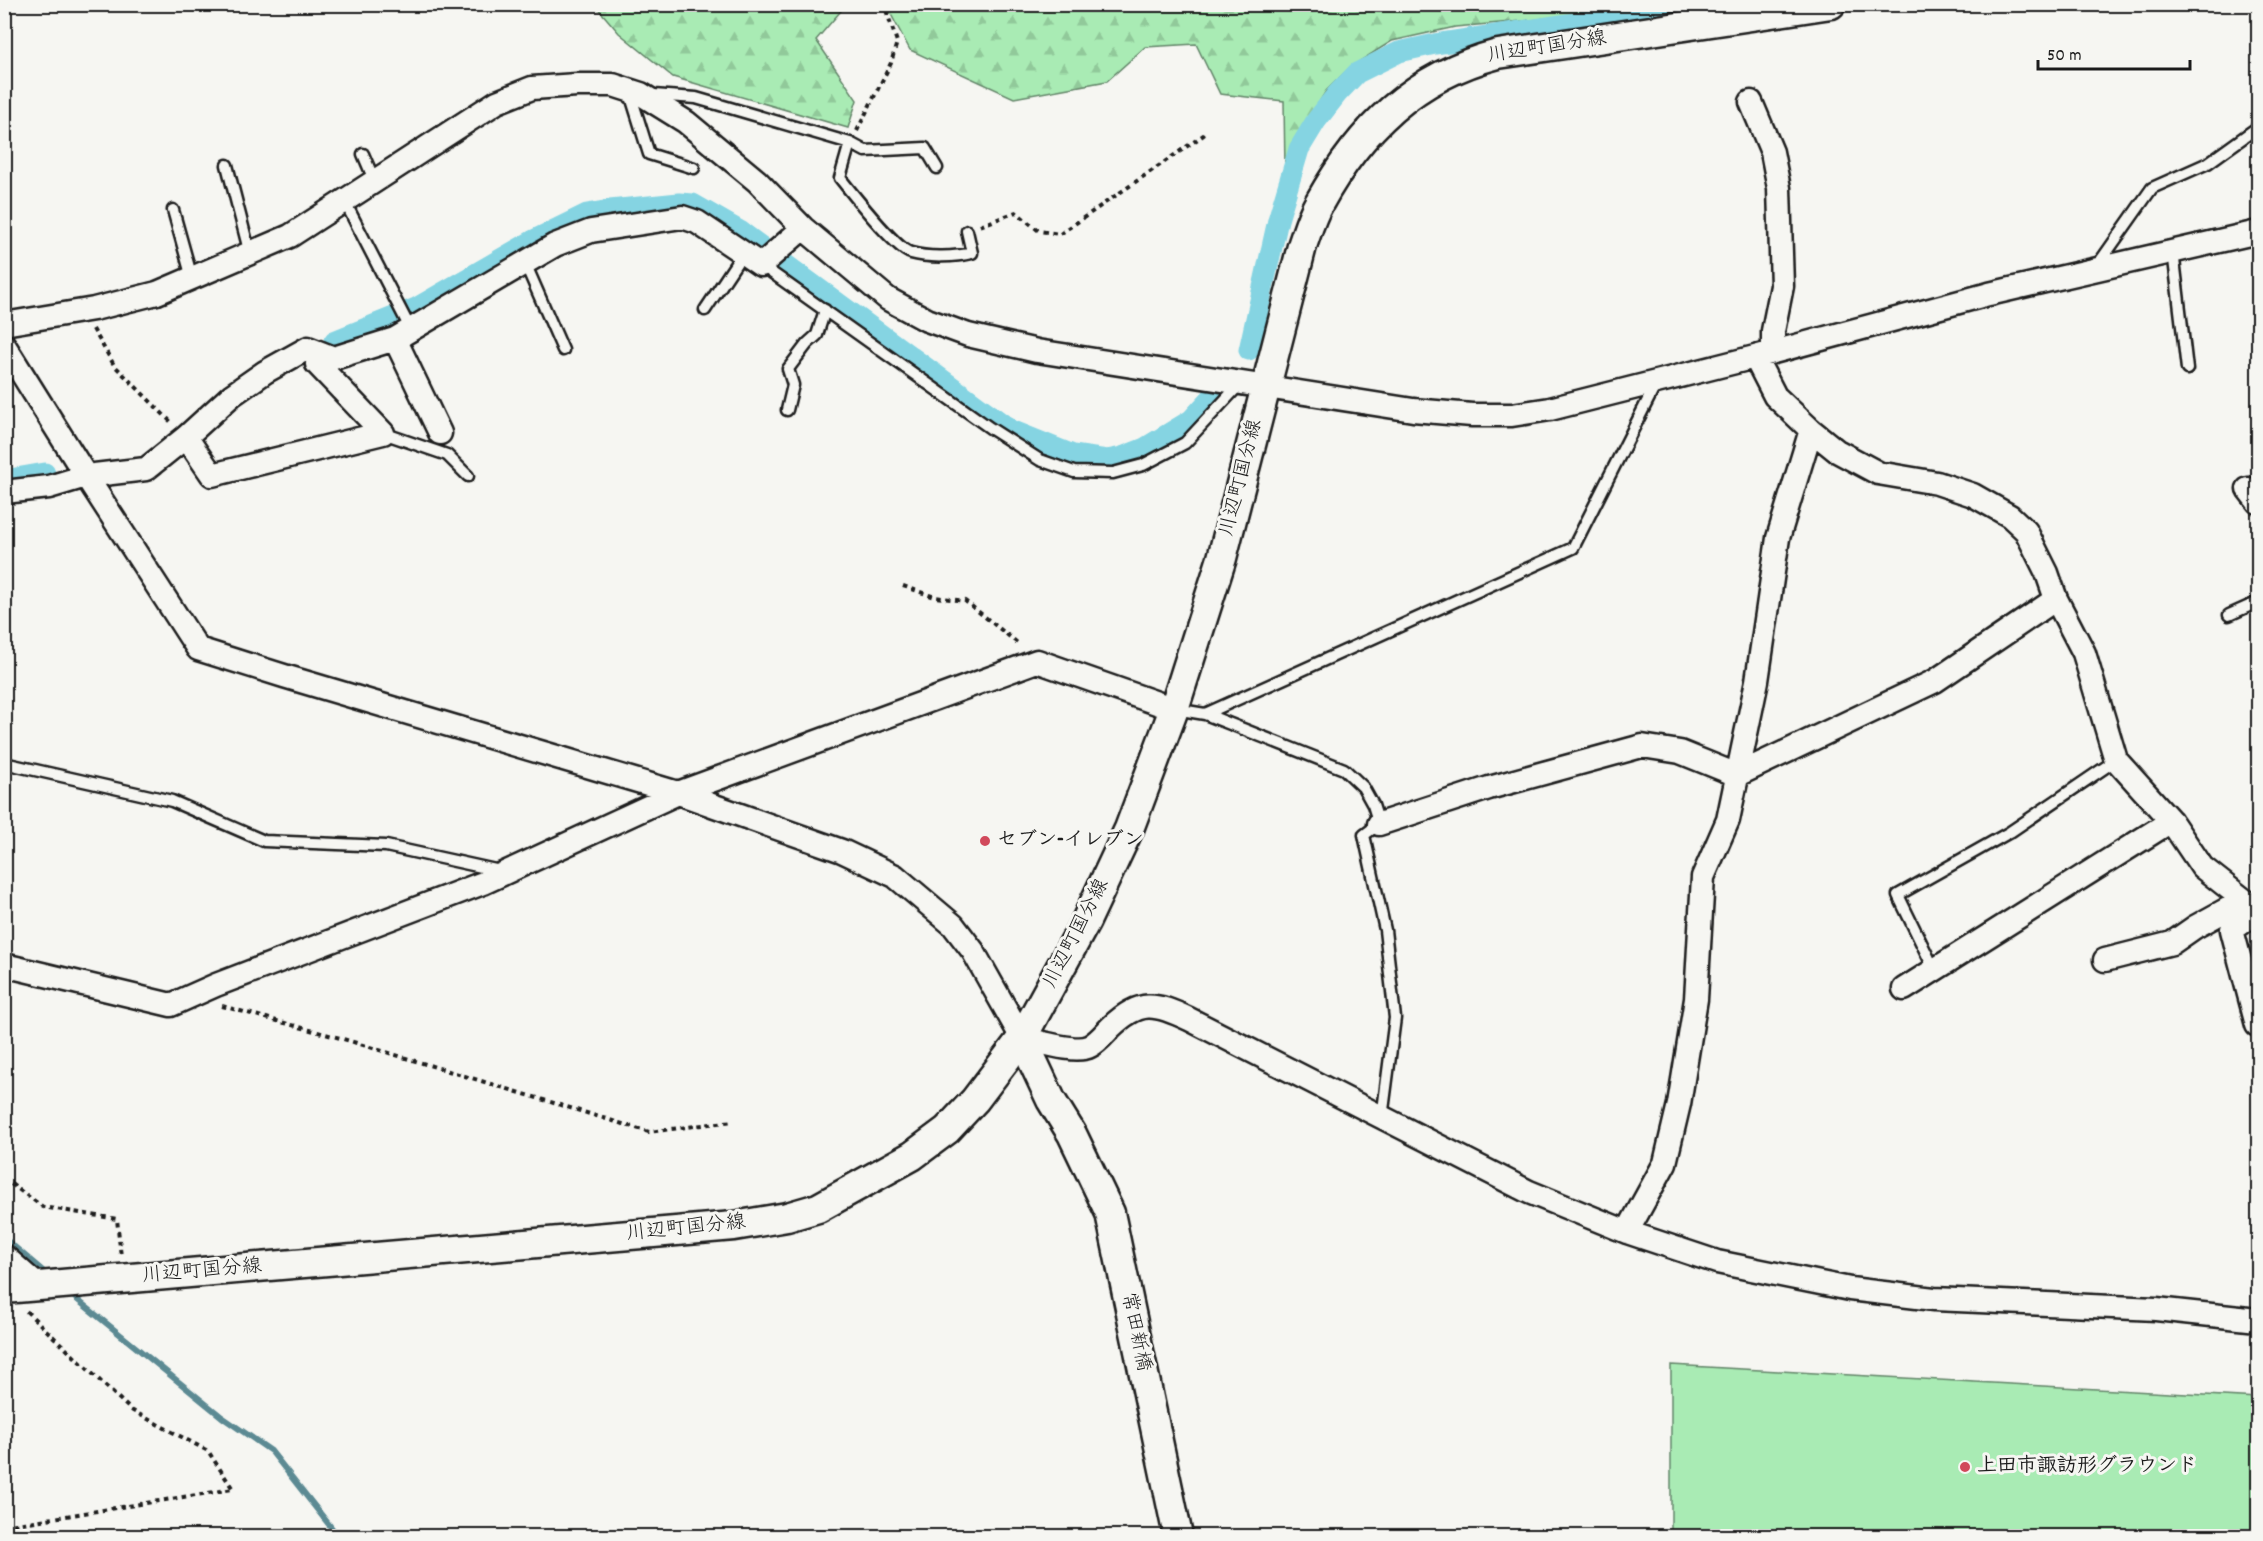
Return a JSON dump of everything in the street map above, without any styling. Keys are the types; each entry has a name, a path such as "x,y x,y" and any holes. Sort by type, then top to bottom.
{"street":[{"name":"川辺町国分線","path":"21,1294 123,1278 734,1226 787,1217 818,1208 912,1156 946,1130 975,1100 1022,1038 1086,921 1129,829 1174,709 1222,558 1253,386 1317,205 1366,133 1389,110 1417,89 1459,66 1498,54 1831,4"},
{"path":"4,324 82,311 158,293 250,254 290,236 497,102 532,88 614,86 635,92 686,122 757,181 803,228 888,299 927,320 968,335 1037,351 1253,386 1413,410 1472,415 1512,415 1550,409 1989,294 2259,232"},
{"path":"1751,102 1772,152 1779,188 1782,286 1773,331 1764,354 1775,396 1837,451 1878,474 1937,483 1973,495 2010,516 2026,531 2047,573 2056,600 2084,653 2116,760 2171,820 2202,867 2254,907"},
{"path":"4,492 49,487 86,476 147,469 232,395 265,372 308,348 334,358 405,332 555,245 591,231 682,217 698,222 763,256 803,228"},
{"path":"405,332 440,433"},
{"path":"4,345 198,649 678,793 842,851 895,876 952,925 973,951 1022,1038 1077,1049 1090,1046 1126,1012 1144,1006 1160,1007 1189,1019 1529,1192 1627,1232 1717,1262 1850,1289 1934,1299 2156,1309 2259,1320"},
{"path":"321,353 317,364 384,433"},
{"path":"1627,1232 1665,1162 1679,1104 1696,999 1703,877 1728,820 1757,681 1778,538 1811,430"},
{"path":"186,437 212,475 384,433"},
{"path":"1379,824 1490,788 1642,746 1680,752 1737,775 1935,681 2056,600"},
{"path":"4,965 171,1005 216,985 506,873 678,793 1037,661 1174,709"},
{"path":"1904,989 2171,820"},
{"path":"2105,960 2172,942 2195,927 2254,907"},
{"path":"2254,907 2232,930 2257,1025"},
{"name":"常田新橋","path":"1022,1038 1051,1100 1072,1134 1110,1213 1178,1536"},
{"path":"4,1256 21,1294"}],"lane":[{"path":"694,168 649,154 635,92 696,98 850,143 865,151 926,148 936,168"},
{"path":"2095,268 2152,188 2208,163 2259,127"},
{"path":"850,143 840,178 862,208 909,253 957,257 972,253 967,231"},
{"path":"363,153 375,182"},
{"path":"227,165 250,254"},
{"path":"345,202 382,274 405,332"},
{"path":"173,210 192,278"},
{"path":"2173,251 2187,369"},
{"path":"705,310 763,256 825,310 990,428 1040,460 1074,472 1113,473 1143,465 1185,443 1253,386"},
{"path":"525,263 563,350"},
{"path":"787,410 793,385 788,369 817,335 825,310"},
{"path":"1205,714 1573,548 1658,381"},
{"path":"384,433 447,455 468,476"},
{"path":"2229,615 2259,602"},
{"path":"1174,709 1205,714 1344,769 1363,787 1373,805 1379,824 1364,835 1385,930 1395,1018 1382,1118"},
{"path":"1934,969 1898,895 2010,832 2116,760"},
{"path":"4,763 172,801 264,841 386,846 506,873"}],"path":[{"path":"850,143 891,63 897,42 884,4"},
{"path":"967,231 1016,212 1039,231 1060,234 1204,134"},
{"path":"82,311 114,365 186,437"},
{"path":"903,586 934,597 965,601 1047,665"},
{"path":"189,997 340,1038 649,1132 733,1121"},
{"path":"4,1179 43,1207 117,1219 123,1278"},
{"path":"4,1526 233,1490 208,1451 131,1410 21,1294"}],"green space":[{"path":"1596,4 1598,14 1455,27 1392,41 1350,67 1326,91 1309,118 1285,171 1284,101 1220,94 1196,44 1145,47 1107,81 1014,98 910,50 886,5"},
{"path":"595,5 846,5 816,40 857,100 848,128 673,77 619,33"},
{"name":"上田市諏訪形グラウンド","path":"1671,1365 2258,1398 2258,1536 1671,1536"}],"waterway":[{"path":"1249,350 1278,220 1299,149 1316,121 1357,73 1399,52 1435,44 1700,4"},
{"path":"334,341 416,308 532,241 587,214 679,203 693,204 740,231 1011,430 1073,455 1107,460 1145,448 1191,420 1213,396"},
{"path":"4,480 45,473"},
{"path":"4,1238 50,1277"},
{"path":"69,1293 222,1417 271,1451 338,1536"}],"place":[{"name":"セブン-イレブン","path":"985,841"},
{"name":"上田市諏訪形グラウンド","path":"1965,1467"}]}
